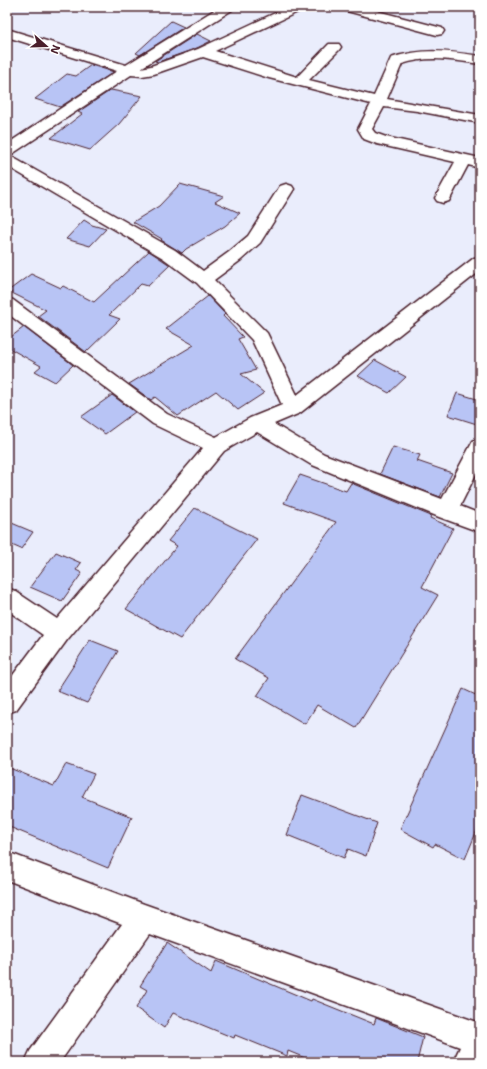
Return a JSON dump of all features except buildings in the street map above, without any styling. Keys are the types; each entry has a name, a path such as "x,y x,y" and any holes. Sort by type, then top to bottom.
{"street":[{"path":"7,151 128,70 228,7"},
{"path":"7,33 128,70 142,72 154,70 202,52 298,7"},
{"path":"347,7 437,31"},
{"path":"299,82 334,47"},
{"path":"202,52 299,82 379,102 417,107 480,119"},
{"path":"480,60 439,54 421,54 396,61 379,102 365,129 368,136 400,145 464,158 480,163"},
{"path":"443,198 464,158"},
{"path":"7,160 169,254 203,279 260,337 293,408"},
{"path":"203,279 235,256 254,239 286,189"},
{"path":"7,702 59,633 217,446 257,423 293,408 478,266"},
{"path":"7,304 160,419 217,446"},
{"path":"257,423 317,459 480,523"},
{"path":"447,511 480,446"},
{"path":"7,598 59,633"},
{"path":"7,866 476,1046"},
{"path":"41,1062 144,918"}]}
